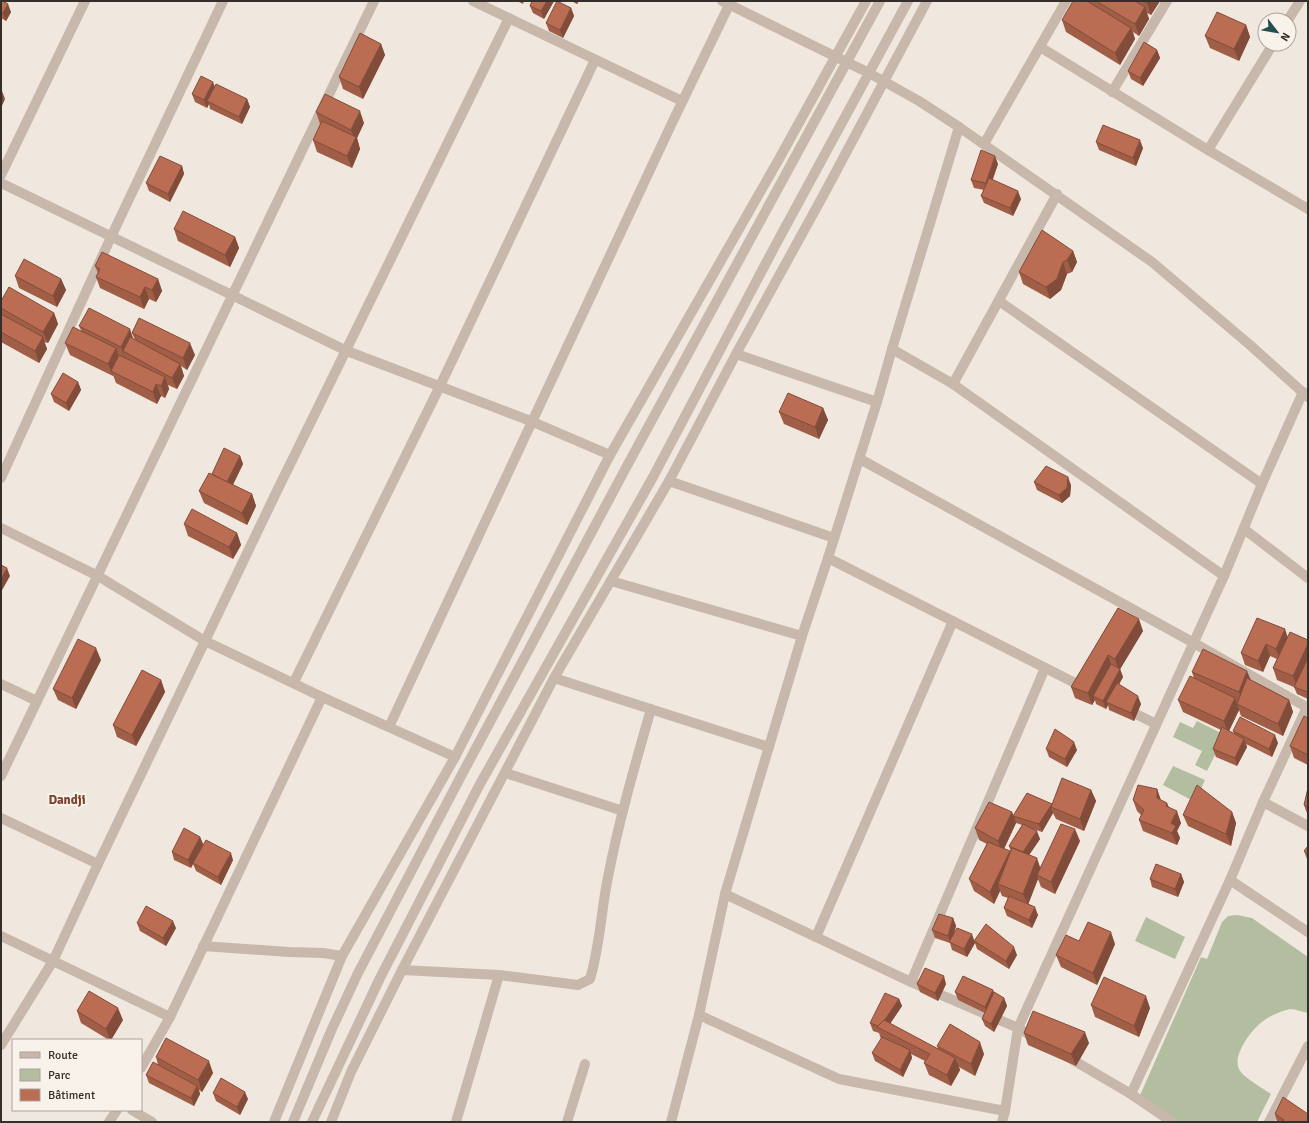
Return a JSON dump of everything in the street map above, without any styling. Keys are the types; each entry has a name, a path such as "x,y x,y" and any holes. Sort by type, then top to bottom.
{"street":[{"path":"1,175 85,1"},
{"path":"1,478 111,237 223,1"},
{"path":"1,776 374,1"},
{"path":"473,1 682,101"},
{"path":"274,1122 342,956 455,757 610,455 775,166 866,1"},
{"path":"293,1122 331,1031 368,954 542,624 880,1"},
{"path":"312,1122 380,978 480,784 653,477 775,246 908,1"},
{"path":"331,1122 350,1072 554,678 669,481 927,1"},
{"path":"984,144 1066,1"},
{"path":"1112,92 1167,1"},
{"path":"1293,12 1300,1"},
{"path":"389,727 533,422 727,2 870,73 919,101 1057,194 1152,262 1305,394 1262,484 1224,576 1194,643 1018,1028 1002,1122"},
{"path":"1,1045 53,961 205,641 509,18"},
{"path":"1040,47 1208,150 1307,206"},
{"path":"1208,150 1268,52"},
{"path":"294,682 440,386 596,60"},
{"path":"671,1122 700,1015 725,894 802,636 860,459 959,127"},
{"path":"1,184 347,351 533,422 610,455"},
{"path":"953,384 1057,194"},
{"path":"999,301 1262,484"},
{"path":"892,349 953,384 1224,576"},
{"path":"736,354 877,402"},
{"path":"860,459 1194,643 1307,708 1263,802 1230,880 1131,1094"},
{"path":"669,481 834,538"},
{"path":"1,528 98,576 205,641 294,682 322,697 455,757"},
{"path":"1244,529 1308,578"},
{"path":"828,558 1094,693"},
{"path":"610,581 802,636"},
{"path":"816,937 953,621"},
{"path":"911,982 1045,668"},
{"path":"554,678 769,747"},
{"path":"1,684 37,701"},
{"path":"142,1066 170,1017 322,697"},
{"path":"1114,703 1156,724"},
{"path":"402,970 499,975 578,984 590,979 596,960 608,878 623,811 651,709"},
{"path":"506,772 623,811"},
{"path":"1263,802 1308,826"},
{"path":"1,818 98,864"},
{"path":"1230,880 1308,932"},
{"path":"725,894 911,982 1018,1028 1045,1044"},
{"path":"1,936 170,1017"},
{"path":"203,946 323,953 342,956"},
{"path":"456,1122 499,975"},
{"path":"700,1015 839,1079 1005,1111"},
{"path":"1269,1122 1305,1060 1308,1046"},
{"path":"1058,1051 1131,1094 1172,1122"},
{"path":"567,1122 585,1064"},
{"path":"109,1122 116,1111"},
{"path":"134,1111 152,1122"}],"green space":[{"path":"1197,721 1225,735 1207,771 1195,765 1202,751 1173,737 1180,722 1193,728"},
{"path":"1173,766 1205,780 1195,802 1163,785"},
{"path":"1237,915 1252,918 1308,957 1308,1013 1290,1009 1279,1012 1265,1020 1252,1031 1239,1053 1238,1066 1241,1072 1271,1094 1257,1122 1176,1122 1138,1100 1201,957 1207,959 1222,922 1228,916"},
{"path":"1146,917 1185,937 1175,959 1135,941"}],"building":[{"path":"1,1 8,4 3,13 1,12"},
{"path":"532,1 547,1 541,11 530,6"},
{"path":"557,1 571,8 560,30 546,23"},
{"path":"1073,1 1087,1 1131,28 1115,53 1062,20"},
{"path":"1096,1 1135,1 1145,7 1135,24"},
{"path":"1217,12 1246,25 1234,49 1205,36"},
{"path":"360,33 381,44 359,87 339,77"},
{"path":"1144,42 1157,50 1140,78 1128,71"},
{"path":"201,76 213,82 204,100 192,94"},
{"path":"216,84 247,99 239,117 207,101"},
{"path":"325,94 360,111 351,130 316,112"},
{"path":"322,121 356,137 347,156 313,140"},
{"path":"1103,125 1140,140 1133,158 1096,142"},
{"path":"981,150 995,156 986,183 971,180"},
{"path":"160,156 182,166 168,194 146,183"},
{"path":"989,178 1018,191 1010,208 981,196"},
{"path":"183,211 235,237 225,255 174,229"},
{"path":"1042,230 1073,251 1067,260 1063,262 1057,279 1046,287 1019,272"},
{"path":"102,252 158,279 152,290 145,287 140,297 96,277 100,269 95,266"},
{"path":"24,259 61,279 53,296 15,276"},
{"path":"9,287 54,313 43,332 1,308 1,301"},
{"path":"89,308 130,329 121,347 79,326"},
{"path":"1,314 43,337 35,351 1,332"},
{"path":"139,318 190,343 183,358 132,333"},
{"path":"73,327 116,348 108,364 65,343"},
{"path":"130,337 180,364 172,378 123,351"},
{"path":"119,355 165,377 161,386 156,384 153,392 111,371"},
{"path":"63,373 78,382 66,403 51,394"},
{"path":"788,393 823,408 815,427 779,412"},
{"path":"224,448 240,456 227,482 212,474"},
{"path":"1046,466 1068,477 1067,488 1059,495 1034,482"},
{"path":"209,473 252,494 242,513 199,491"},
{"path":"192,509 237,533 229,547 184,524"},
{"path":"1,565 7,568 1,579"},
{"path":"1118,608 1139,619 1115,659 1108,655 1088,693 1071,687"},
{"path":"1257,618 1285,629 1276,649 1266,644 1258,661 1241,653"},
{"path":"1290,632 1308,640 1308,644 1293,676 1273,668"},
{"path":"78,639 96,648 72,698 53,689"},
{"path":"1203,649 1247,671 1239,692 1192,672"},
{"path":"1308,658 1308,692 1294,687"},
{"path":"1111,664 1120,669 1103,701 1093,696"},
{"path":"142,670 161,680 132,735 113,725"},
{"path":"1190,676 1235,698 1224,721 1178,700"},
{"path":"1247,678 1289,700 1278,724 1237,704"},
{"path":"1117,683 1138,696 1131,713 1106,702"},
{"path":"1304,716 1308,718 1308,755 1290,746"},
{"path":"1240,717 1275,735 1269,749 1233,731"},
{"path":"1222,727 1244,739 1235,758 1213,749"},
{"path":"1055,729 1074,742 1065,759 1046,749"},
{"path":"1062,778 1091,790 1080,819 1051,807"},
{"path":"1138,785 1157,789 1157,798 1167,803 1166,806 1177,811 1171,823 1176,826 1172,833 1139,820 1144,810 1133,800"},
{"path":"1197,785 1232,812 1226,834 1183,815"},
{"path":"1308,788 1308,807 1304,805"},
{"path":"1027,793 1052,804 1039,824 1013,816"},
{"path":"989,802 1012,812 998,841 975,828"},
{"path":"1023,824 1037,831 1023,852 1009,846"},
{"path":"1061,824 1075,829 1051,882 1037,875"},
{"path":"184,828 200,837 188,860 172,852"},
{"path":"206,840 231,853 218,877 193,863"},
{"path":"988,842 1010,851 990,892 969,879"},
{"path":"1308,846 1308,854 1304,851"},
{"path":"1012,848 1037,858 1023,894 998,884"},
{"path":"1156,864 1181,874 1175,889 1150,879"},
{"path":"1009,896 1035,907 1029,920 1004,908"},
{"path":"146,906 173,921 163,938 137,923"},
{"path":"939,914 953,918 948,936 932,930"},
{"path":"1088,922 1111,932 1093,973 1056,955 1066,935 1079,941"},
{"path":"986,924 1014,947 1006,961 974,941"},
{"path":"957,928 972,934 964,949 949,942"},
{"path":"925,968 944,976 935,993 917,984"},
{"path":"963,976 993,990 985,1007 955,992"},
{"path":"1104,977 1146,996 1134,1026 1091,1005"},
{"path":"89,991 118,1008 106,1029 77,1011"},
{"path":"994,992 1004,998 991,1024 982,1019"},
{"path":"885,993 899,999 884,1021 878,1026 870,1023"},
{"path":"1033,1011 1085,1032 1071,1054 1024,1033"},
{"path":"884,1020 955,1058 947,1075 924,1063 930,1054 877,1027"},
{"path":"950,1024 980,1042 971,1064 937,1046"},
{"path":"882,1037 910,1050 900,1070 872,1053"},
{"path":"166,1038 209,1061 198,1080 156,1057"},
{"path":"153,1062 197,1086 191,1098 146,1075"},
{"path":"221,1078 245,1092 237,1107 213,1093"},
{"path":"1283,1097 1308,1114 1308,1122 1282,1122 1284,1120 1275,1114"}],"district":[{"name":"Dandji","path":"67,799"}]}
